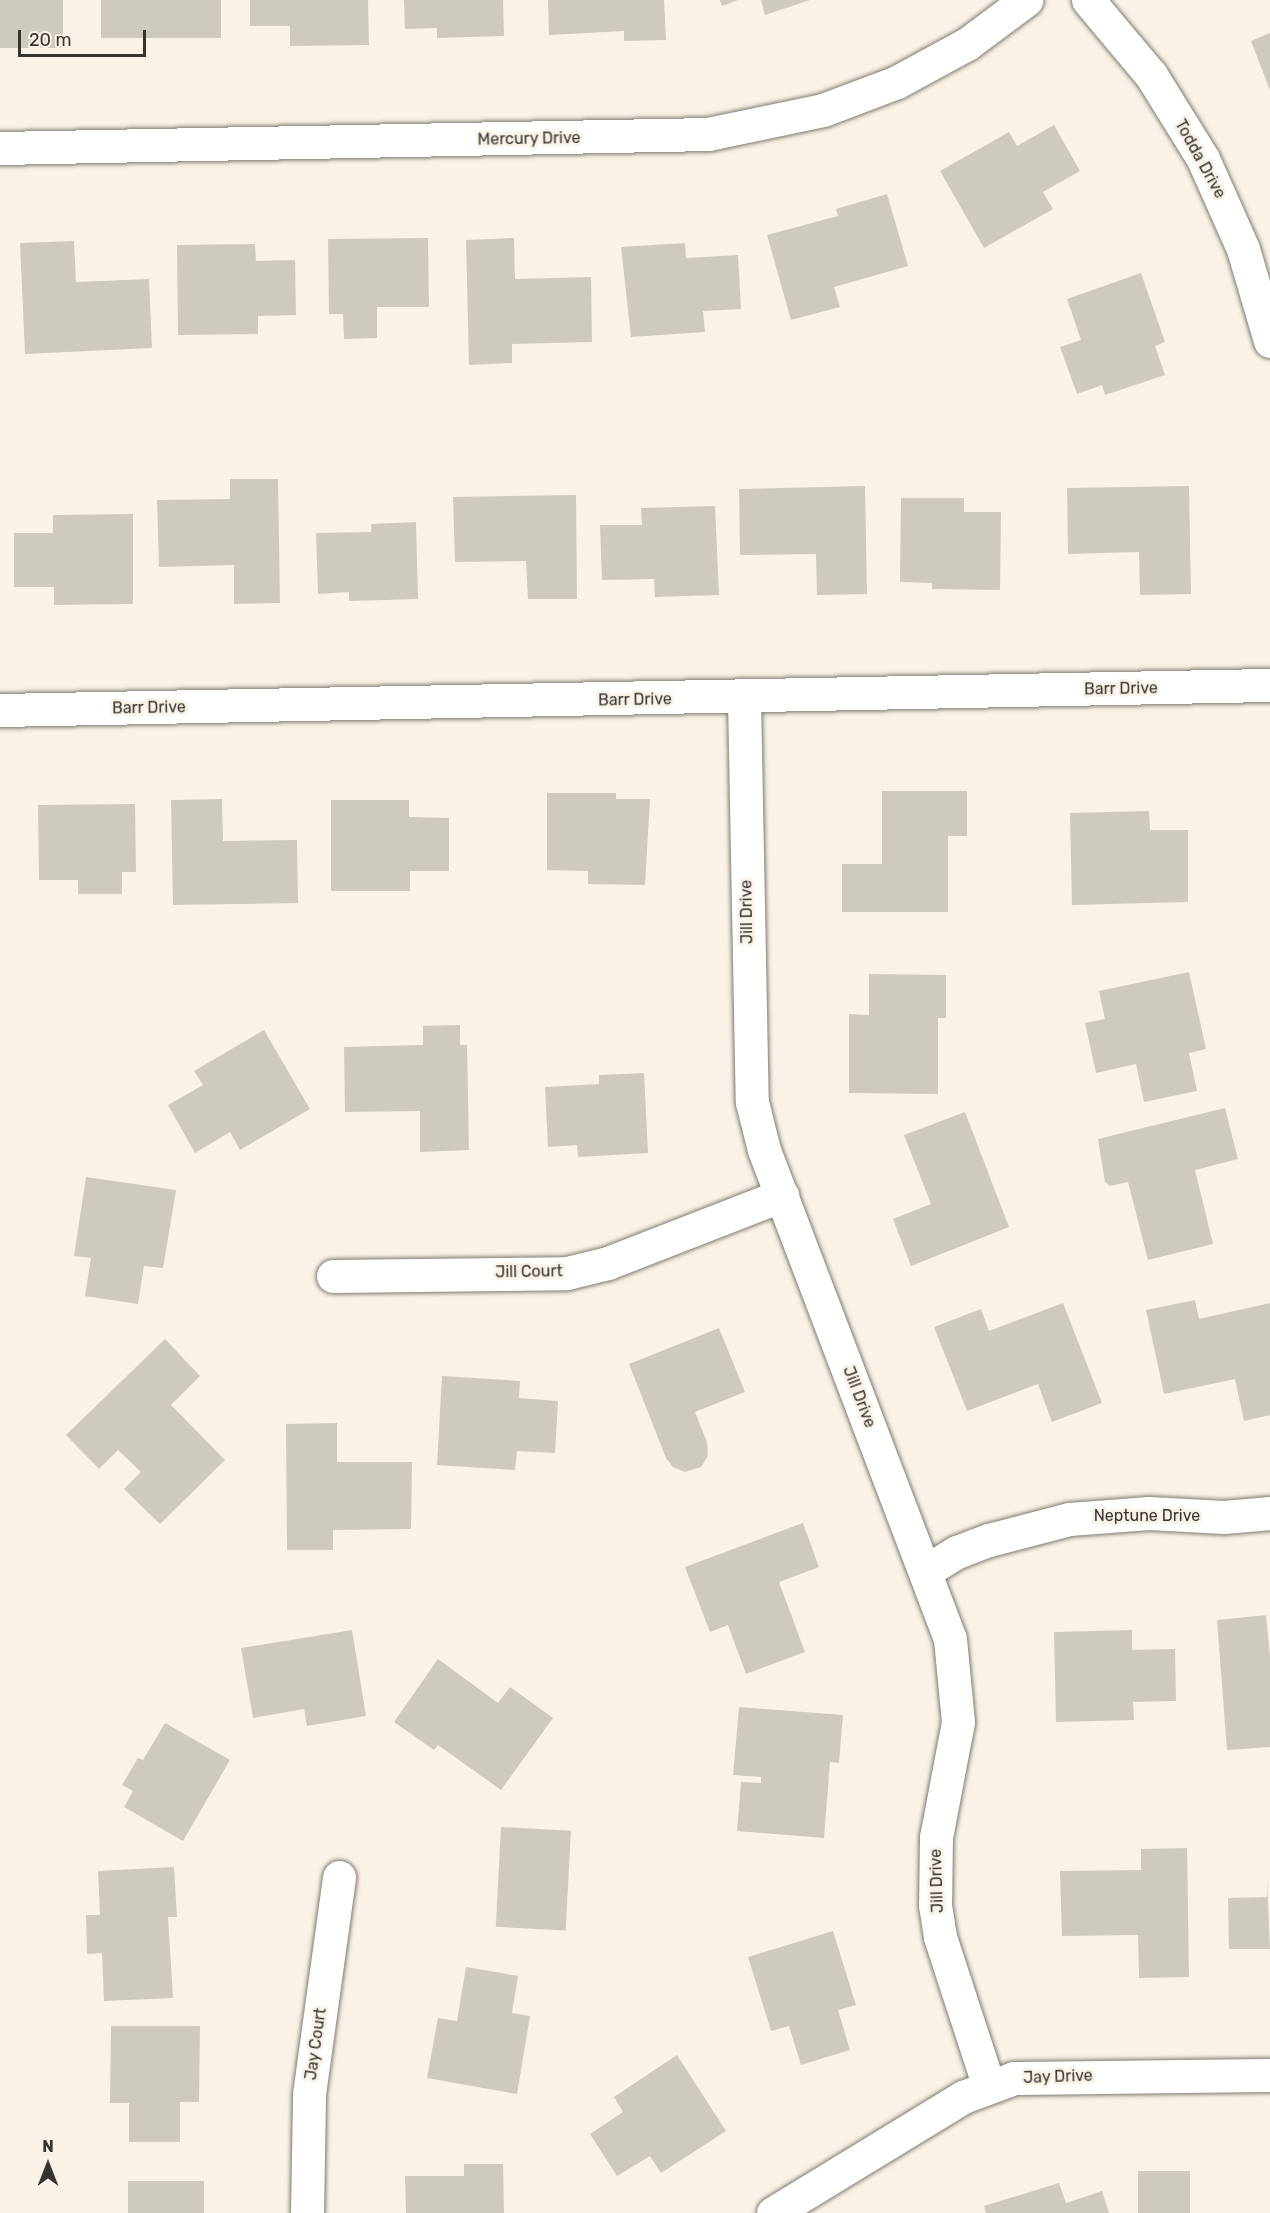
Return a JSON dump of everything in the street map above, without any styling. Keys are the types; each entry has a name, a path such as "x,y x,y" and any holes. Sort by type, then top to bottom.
{"street":[{"name":"Mercury Drive","path":"0,148 708,134 823,110 897,82 967,44 1026,0"},
{"name":"Todda Drive","path":"1088,0 1151,75 1203,159 1243,249 1270,341"},
{"name":"Barr Drive","path":"0,710 744,698 1270,685"},
{"name":"Jill Drive","path":"744,698 750,1082 758,1130 950,1639 957,1687 954,1758 936,1837 935,1905 940,1937 989,2087"},
{"name":"Jill Court","path":"333,1276 567,1273 608,1263 783,1195"},
{"name":"Neptune Drive","path":"926,1571 957,1552 989,1540 1069,1519 1149,1513 1224,1517 1270,1513"},
{"name":"Jay Court","path":"307,2213 309,2094 339,1877"},
{"name":"Jay Drive","path":"773,2213 946,2107 989,2087 1032,2075 1270,2075"}],"building":[{"path":"0,0 63,0 63,48 0,48"},
{"path":"101,0 221,0 221,38 101,38"},
{"path":"250,0 368,0 369,45 290,46 290,26 250,26"},
{"path":"404,0 503,0 504,36 437,38 437,28 405,29"},
{"path":"548,0 664,0 666,40 624,41 624,31 549,35"},
{"path":"720,0 738,0 722,6"},
{"path":"761,0 810,0 765,15"},
{"path":"1270,33 1270,90 1251,41"},
{"path":"1054,125 1080,171 1043,192 1053,209 984,248 940,171 1009,132 1017,146"},
{"path":"887,194 908,266 834,287 840,307 791,320 767,235 838,216 836,209"},
{"path":"428,238 429,307 377,307 377,338 344,339 343,314 329,314 328,239"},
{"path":"514,238 515,279 591,277 592,342 512,344 512,363 469,365 466,240"},
{"path":"74,241 76,282 149,279 152,348 25,354 20,243"},
{"path":"685,243 686,258 738,255 741,309 703,311 705,332 631,337 621,247"},
{"path":"255,244 256,261 295,260 296,315 258,316 258,334 178,335 177,245"},
{"path":"1141,273 1165,342 1155,346 1165,375 1105,395 1102,385 1077,394 1060,347 1081,340 1067,299"},
{"path":"230,479 278,479 280,603 234,604 234,565 159,567 157,500 230,499"},
{"path":"865,486 867,594 817,595 816,554 740,555 739,489"},
{"path":"1189,486 1191,594 1140,595 1139,552 1068,554 1067,488"},
{"path":"576,495 577,599 528,599 526,561 455,562 453,497"},
{"path":"901,498 964,498 964,512 1001,512 1000,590 932,589 932,583 900,582"},
{"path":"715,506 719,595 655,597 654,579 602,580 600,525 642,525 641,508"},
{"path":"133,514 133,604 54,605 54,587 14,587 14,533 53,533 53,515"},
{"path":"416,522 418,599 349,601 349,592 318,594 316,533 371,532 371,524"},
{"path":"882,791 967,791 967,836 948,836 948,912 842,912 842,864 882,864"},
{"path":"547,793 616,793 616,799 650,799 645,885 588,884 588,871 547,870"},
{"path":"222,799 223,841 297,840 298,903 173,905 171,800"},
{"path":"331,800 409,800 409,817 449,818 449,871 410,871 410,891 331,891"},
{"path":"135,804 136,872 122,872 122,894 78,894 78,880 39,880 38,805"},
{"path":"1149,811 1150,830 1188,830 1188,902 1072,905 1070,813"},
{"path":"1189,972 1206,1049 1189,1053 1197,1091 1144,1102 1136,1064 1096,1073 1085,1023 1105,1019 1099,991"},
{"path":"869,974 946,975 946,1018 938,1018 938,1094 849,1093 849,1014 869,1015"},
{"path":"460,1025 460,1045 467,1045 469,1150 420,1152 420,1111 345,1112 344,1047 423,1045 423,1026"},
{"path":"264,1030 310,1109 240,1150 230,1132 195,1153 168,1105 203,1085 194,1071"},
{"path":"644,1073 648,1153 578,1157 577,1145 548,1147 545,1087 599,1084 599,1075"},
{"path":"1225,1108 1238,1159 1195,1170 1213,1244 1148,1260 1128,1182 1110,1186 1105,1182 1098,1139"},
{"path":"965,1112 1009,1227 911,1266 893,1219 931,1204 904,1135"},
{"path":"86,1177 176,1190 163,1268 144,1266 138,1304 85,1296 91,1258 74,1256"},
{"path":"1195,1300 1199,1319 1270,1303 1270,1415 1244,1421 1235,1379 1164,1394 1146,1310"},
{"path":"1063,1303 1102,1403 1052,1422 1038,1384 967,1411 934,1327 981,1309 989,1331"},
{"path":"719,1328 745,1392 695,1412 707,1442 708,1456 701,1467 685,1472 673,1467 666,1458 629,1364"},
{"path":"165,1339 200,1376 171,1405 225,1460 160,1524 124,1489 141,1472 118,1450 99,1469 66,1435"},
{"path":"442,1376 520,1381 519,1398 558,1401 555,1453 517,1451 515,1470 437,1465"},
{"path":"337,1423 337,1462 412,1462 411,1529 333,1530 333,1550 287,1550 286,1424"},
{"path":"803,1523 819,1567 779,1582 805,1652 746,1674 728,1625 710,1632 685,1567"},
{"path":"1266,1615 1270,1656 1270,1747 1227,1750 1217,1620"},
{"path":"352,1630 366,1716 307,1726 304,1709 253,1718 241,1648"},
{"path":"1132,1630 1132,1650 1175,1649 1176,1701 1133,1702 1134,1720 1056,1722 1054,1632"},
{"path":"438,1659 498,1703 510,1687 553,1718 501,1790 438,1745 434,1750 394,1722"},
{"path":"739,1707 843,1715 839,1763 830,1762 824,1838 737,1831 741,1782 761,1783 761,1777 733,1775"},
{"path":"165,1723 230,1760 183,1841 124,1807 133,1791 122,1785 138,1758 143,1760"},
{"path":"501,1827 571,1831 566,1931 496,1927"},
{"path":"1187,1848 1189,1977 1139,1978 1138,1935 1062,1936 1060,1871 1141,1870 1141,1849"},
{"path":"174,1867 177,1917 168,1917 173,1998 104,2001 102,1953 87,1954 86,1915 100,1915 98,1871"},
{"path":"1267,1878 1270,1949 1229,1949 1228,1898 1267,1897"},
{"path":"833,1931 856,2005 838,2010 850,2050 801,2065 789,2026 771,2031 748,1957"},
{"path":"466,1967 518,1976 512,2013 530,2016 517,2094 427,2078 438,2018 457,2021"},
{"path":"111,2026 200,2026 199,2102 180,2102 180,2142 129,2142 129,2103 110,2103"},
{"path":"677,2055 726,2131 661,2173 650,2156 617,2176 590,2134 623,2112 614,2097"},
{"path":"464,2164 503,2164 504,2213 406,2213 405,2176 464,2176"},
{"path":"1138,2171 1190,2171 1190,2213 1138,2213"},
{"path":"128,2181 204,2181 204,2213 128,2213"},
{"path":"1059,2183 1066,2203 1102,2191 1109,2213 986,2213 984,2206"}]}
